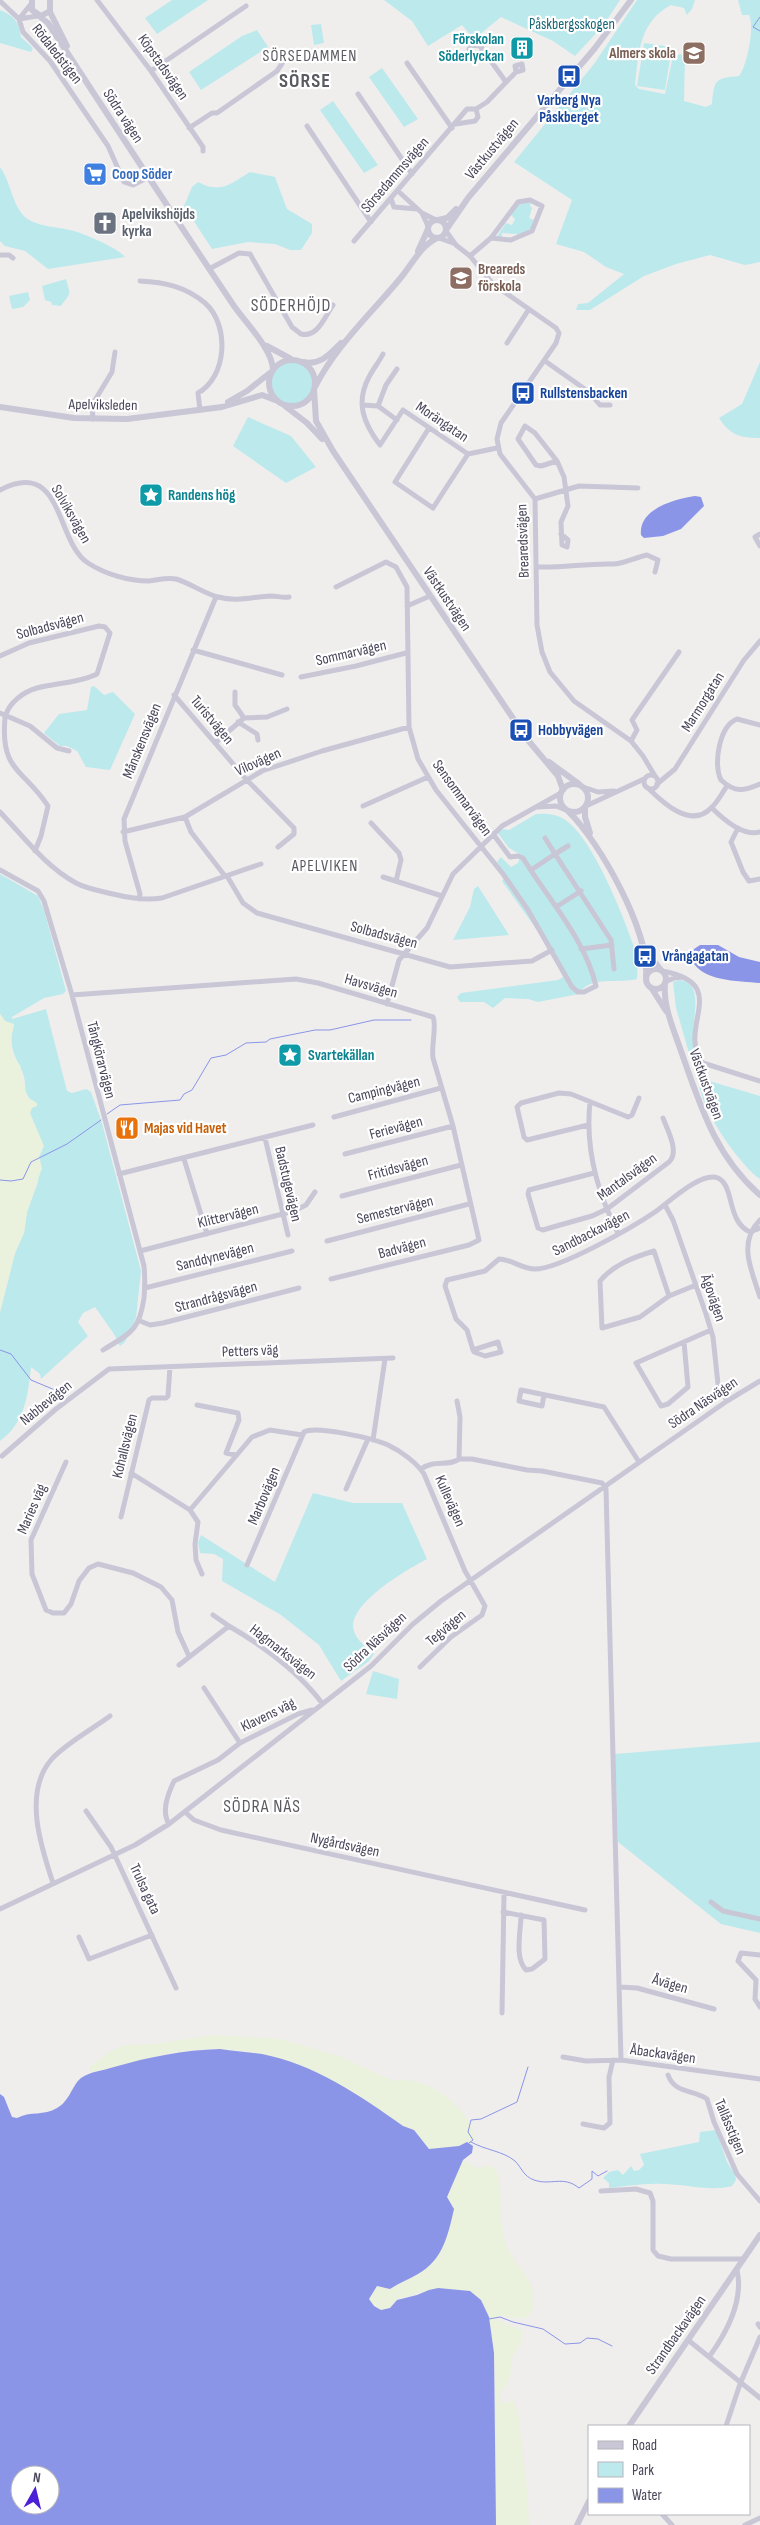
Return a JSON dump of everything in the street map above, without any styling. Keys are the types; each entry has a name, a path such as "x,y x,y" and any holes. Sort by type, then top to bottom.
{"street":[{"name":"Köpstadsvägen","path":"97,0 151,71 203,147 203,152"},
{"name":"Västkustvägen","path":"437,220 450,216 468,198 594,48 631,0"},
{"path":"0,1 19,19"},
{"path":"19,19 32,1"},
{"name":"Södra vägen","path":"32,1 32,12 48,23 210,269 272,358 272,371"},
{"path":"19,19 38,16 52,4"},
{"name":"Södra vägen","path":"52,4 86,82"},
{"path":"151,71 246,6"},
{"name":"Rödaledstigen","path":"19,19 23,32 45,54 108,146 124,182 133,185 149,177"},
{"path":"482,48 506,82"},
{"path":"189,128 212,113 217,112 277,71 283,62"},
{"path":"407,63 453,126"},
{"name":"Sörsedammsvägen","path":"354,242 467,109 476,110 516,72"},
{"path":"358,94 412,174"},
{"name":"Sörsedammsvägen","path":"453,126 475,120 478,117 476,110"},
{"path":"307,126 371,222"},
{"path":"398,191 420,211 444,223 446,231 456,245 470,256 493,284 556,328 559,333 556,343 545,361 501,423 497,435 498,448"},
{"name":"Västkustvägen","path":"446,231 468,198"},
{"path":"391,199 394,207 420,211"},
{"path":"470,256 491,238 518,202 530,200 542,206 532,230 511,240 491,238"},
{"path":"420,211 430,234 456,245"},
{"path":"417,255 428,227 437,220"},
{"path":"357,329 321,361 311,364 299,361 283,362 272,371 269,385 275,400 284,405 294,406 304,403 311,397 326,368 417,255 429,242 438,238 446,231"},
{"path":"210,269 242,252 248,253 252,256 292,327 301,334 312,333 319,327 333,305"},
{"path":"0,255 9,255 13,258"},
{"path":"140,281 165,283 187,291 207,304 216,319 222,342 221,360 209,385 198,393 203,410"},
{"path":"507,343 529,309"},
{"name":"Södra vägen","path":"256,337 274,351 299,361"},
{"path":"92,419 92,405 112,372 115,352"},
{"path":"362,405 378,406 397,420 380,445 362,418 362,405 369,377 383,354"},
{"path":"299,361 312,372 315,388"},
{"path":"545,361 589,392 600,405 610,405"},
{"path":"378,406 386,385 397,370"},
{"name":"Apelviksleden","path":"203,410 241,395 272,371"},
{"name":"Västkustvägen","path":"315,388 316,421 333,451 527,739 558,776 562,792"},
{"name":"Apelviksleden","path":"0,407 92,419 156,417 222,407 262,396 275,400"},
{"name":"Västkustvägen","path":"284,405 307,423 333,451"},
{"name":"Morängatan","path":"397,420 403,410 468,454 498,448"},
{"path":"557,461 541,466 536,465 518,439 525,426 530,427 557,461 568,489 568,506 561,522 561,534"},
{"path":"429,428 395,482 433,508 468,454"},
{"name":"Brearedsvägen","path":"498,448 535,499 538,638 550,672 574,700 630,740 655,777"},
{"name":"Solviksvägen","path":"0,490 19,484 34,483 41,486 53,502 81,556 98,568 134,580 176,579 216,597 246,600 268,596 290,597"},
{"path":"535,499 579,486 638,488"},
{"path":"758,536 760,546"},
{"path":"537,567 572,567 603,562 613,564 647,555 658,560 655,572"},
{"name":"Sensommarvägen","path":"336,587 389,562 396,567 407,587 406,653 409,727 418,760 428,777 528,910 572,987 578,992 584,992 596,986 593,975 580,949"},
{"path":"407,606 430,596"},
{"name":"Månskensvägen","path":"140,899 123,832 126,814 216,597"},
{"name":"Solbadsvägen","path":"0,656 22,646 99,626 108,629 110,633 110,640 97,674 26,692 3,714"},
{"name":"Marmorgatan","path":"657,785 682,760 744,660 760,641"},
{"path":"194,650 282,675"},
{"path":"630,740 636,730 632,720 679,652"},
{"name":"Sommarvägen","path":"300,677 356,666 406,653"},
{"path":"235,692 235,705 244,718"},
{"name":"Turistvägen","path":"174,695 246,779 294,828 294,834 278,847"},
{"path":"215,743 244,718 268,717 287,709"},
{"path":"35,851 40,841 48,806 7,757 2,744 3,714 30,726 57,748 69,751"},
{"path":"760,725 734,719 720,742 718,773 721,780 728,786 743,791 760,784"},
{"path":"238,722 257,734 258,740"},
{"name":"Vilovägen","path":"123,832 185,817 246,779 317,753 409,727"},
{"name":"Västkustvägen","path":"543,758 582,786"},
{"path":"646,762 645,778 647,787 659,798 686,816 700,814 712,808 728,786"},
{"path":"535,808 553,806 577,812 650,775 655,777 667,776"},
{"path":"362,806 428,777"},
{"path":"655,777 659,798"},
{"path":"387,1004 399,960 403,953 427,928 454,874 493,834 510,820 535,808 572,784 598,792 620,791"},
{"path":"630,786 647,787 657,785"},
{"path":"582,786 588,795 586,807"},
{"path":"562,792 561,804 567,810"},
{"name":"Västkustvägen","path":"586,807 585,820 592,839 627,905 642,943 647,962 646,984 652,989 668,1013"},
{"path":"712,808 738,828 750,834 760,832"},
{"name":"Västkustvägen","path":"567,810 592,839"},
{"path":"0,812 35,851 76,883 140,899 162,898 261,864"},
{"name":"Solbadsvägen","path":"185,817 191,832 226,876 243,903 257,913 460,968 532,961 552,950"},
{"path":"371,822 399,853 401,860 396,881"},
{"path":"738,828 731,842 743,872 750,882 760,879"},
{"path":"493,834 510,857 523,858 556,907 580,949 612,944"},
{"path":"545,838 581,891 612,944 614,969"},
{"path":"530,870 568,846"},
{"name":"Tångkörarvägen","path":"0,870 34,888 42,897 72,996 140,1252 145,1288 140,1321"},
{"path":"383,877 442,896"},
{"path":"556,907 581,891"},
{"name":"Västkustvägen","path":"642,943 652,961 666,977 668,1013 702,1112 713,1136 740,1176 760,1195"},
{"path":"646,976 653,970 661,971 685,978 695,984 699,995 696,1032 701,1060 712,1067 760,1081"},
{"path":"652,989 659,989 674,978 685,978"},
{"name":"Havsvägen","path":"72,996 296,979 318,983 429,1016 434,1020 431,1048 479,1240"},
{"name":"Campingvägen","path":"334,1117 441,1088"},
{"path":"588,1125 527,1140 524,1137 517,1107 521,1103 559,1093 571,1094 628,1117 632,1115 639,1098"},
{"path":"590,1102 588,1125 594,1173 618,1233"},
{"name":"Mantalsvägen","path":"594,1173 532,1189 528,1194 538,1228 543,1230 592,1216 607,1209 672,1159 674,1151 663,1118"},
{"path":"119,1174 313,1125"},
{"name":"Ferievägen","path":"345,1154 452,1126"},
{"name":"Badstugevägen","path":"265,1138 288,1235"},
{"path":"184,1159 207,1234"},
{"name":"Västkustvägen","path":"728,1160 760,1189"},
{"name":"Fritidsvägen","path":"342,1196 461,1165"},
{"name":"Sandbackavägen","path":"473,1350 467,1330 456,1319 445,1286 447,1280 485,1271 499,1259 527,1269 549,1268 618,1233 665,1205 701,1180 710,1177 720,1179 725,1187 736,1221 750,1232"},
{"name":"Klittervägen","path":"140,1252 282,1215 306,1205 315,1192"},
{"name":"Semestervägen","path":"327,1241 470,1204"},
{"name":"Ägovägen","path":"665,1205 673,1220 711,1330 718,1384 727,1400"},
{"path":"760,1220 750,1232 747,1254 760,1297"},
{"path":"750,1232 760,1228"},
{"name":"Badvägen","path":"331,1279 469,1245 479,1240"},
{"name":"Sanddynevägen","path":"145,1288 292,1251"},
{"path":"669,1296 654,1251 633,1257 606,1274 600,1281 602,1328 640,1317 669,1296 696,1284"},
{"name":"Strandrågsvägen","path":"140,1321 150,1325 163,1324 299,1288"},
{"path":"103,1350 126,1336 140,1321"},
{"path":"684,1342 688,1387 668,1404 661,1406 636,1363 711,1330"},
{"path":"498,1342 501,1352 485,1356 476,1354 473,1350 498,1342"},
{"name":"Petters väg","path":"107,1370 393,1358"},
{"path":"346,1489 370,1440 385,1359"},
{"name":"Kohallsvägen","path":"121,1518 149,1400 152,1398 166,1398 168,1396 170,1367"},
{"name":"Nabbevägen","path":"2,1456 107,1370"},
{"name":"Södra Näsvägen","path":"0,1909 115,1854 169,1824 312,1710 371,1666 421,1616 727,1400 760,1381"},
{"path":"544,1395 542,1406 519,1401 521,1390 604,1407 639,1462"},
{"path":"457,1401 460,1417 458,1459"},
{"path":"197,1405 238,1413 239,1420 226,1453 236,1456"},
{"name":"Kullevägen","path":"190,1510 249,1439 263,1432 270,1430 302,1435 310,1429 370,1440 394,1448 421,1469 441,1510 470,1581"},
{"name":"Marbovägen","path":"247,1565 302,1435"},
{"path":"421,1469 431,1463 453,1462 458,1459 568,1475 602,1483 605,1486 621,2060"},
{"name":"Maries väg","path":"66,1462 32,1540 30,1549 32,1574 46,1610 59,1614 69,1608 79,1581 85,1571 93,1566 104,1565 133,1573 161,1587 172,1600 178,1632 189,1656"},
{"path":"131,1473 190,1510 198,1522 195,1544 196,1560 202,1574"},
{"name":"Tegvägen","path":"420,1667 451,1637 483,1614 485,1606 470,1581"},
{"path":"213,1615 229,1626"},
{"name":"Hagmarksvägen","path":"179,1666 189,1656 195,1655 229,1626 288,1668 312,1690 322,1703"},
{"name":"Klavens väg","path":"204,1688 240,1743 298,1714 312,1710"},
{"path":"53,1883 41,1845 37,1820 37,1797 42,1777 50,1760 110,1716"},
{"path":"169,1824 165,1816 166,1802 174,1781 218,1760 240,1743"},
{"name":"Trulsa gata","path":"86,1811 102,1830 115,1854 176,1988"},
{"name":"Nygårdsvägen","path":"185,1812 194,1820 221,1830 584,1910"},
{"path":"502,2013 504,1893"},
{"path":"712,1902 723,1911 760,1920"},
{"path":"503,1912 521,1915 544,1920 545,1959 532,1969 526,1970 521,1965 520,1957 521,1915"},
{"name":"Trulsa gata","path":"79,1937 88,1959 152,1935"},
{"path":"760,1955 741,1953 738,1961 756,1980 756,1999 760,2008"},
{"name":"Åvägen","path":"620,1987 637,1988 714,2009"},
{"name":"Åbackavägen","path":"563,2057 586,2061 621,2060 760,2079"},
{"path":"583,2124 604,2128 610,2123 608,2077 613,2060"},
{"name":"Tallåsstigen","path":"668,2075 672,2083 681,2091 707,2099 714,2122 737,2174 760,2201"},
{"path":"601,2191 636,2189 650,2193 653,2201 654,2250 658,2256 670,2258 744,2258"},
{"name":"Strandbackavägen","path":"630,2425 760,2236"},
{"path":"709,2357 733,2315 738,2284 737,2270"},
{"path":"726,2425 740,2384 760,2337"},
{"path":"688,2340 740,2384 760,2398"},
{"path":"576,2525 588,2503"},
{"path":"663,2515 672,2525"},
{"path":"745,2525 760,2518"}],"green space":[{"path":"172,0 208,0 157,34 145,18"},
{"name":"Påskbergsskogen","path":"384,0 620,0 603,26 575,56 553,41 501,17 474,39 462,25 428,46 412,21"},
{"path":"637,0 695,0 692,9 687,15 684,8 671,5 652,20 642,39 635,85 639,89 665,94 673,56 681,54 685,57 684,101 706,107 712,104 717,82 720,79 739,76 745,64 751,36 751,20 749,15 742,15 738,0 760,0 760,262 745,265 710,255 676,264 644,276 590,310 576,310 578,304 588,303 624,274 606,267 584,252 556,244 572,200 514,162 594,64"},
{"path":"0,10 15,20 21,37 33,48 31,52 0,43"},
{"path":"321,24 324,43 314,45 311,25"},
{"path":"257,30 268,47 201,90 189,72 242,36"},
{"path":"644,43 672,47 665,90 637,86"},
{"path":"382,68 418,119 404,127 369,77"},
{"path":"333,101 378,165 364,173 320,110"},
{"path":"0,167 21,213 26,218 37,223 86,235 109,246 125,257 48,269 25,251 5,246 0,241"},
{"path":"250,172 275,177 287,209 312,224 312,233 301,250 290,250 275,244 248,242 212,249 184,206 192,187 198,182 206,186 225,186"},
{"path":"524,201 531,203 530,206 532,208 529,218 534,220 532,228 517,237 517,234 502,233 502,237 496,238 506,223 512,225 515,219 511,215 518,204"},
{"path":"66,279 69,294 61,306 52,305 51,302 45,300 42,286"},
{"path":"28,292 30,300 23,307 12,309 9,296"},
{"path":"292,362 307,368 313,383 307,398 292,404 277,398 271,383 277,368"},
{"path":"760,362 760,438 741,436 727,428 719,418 742,404"},
{"path":"248,417 291,436 316,467 286,483 233,446"},
{"path":"94,686 104,695 113,692 135,714 110,770 86,767 77,751 67,746 60,746 44,733 59,714 87,710 91,687"},
{"path":"536,814 553,815 568,822 578,831 597,861 615,897 634,948 637,979 597,982 584,988 579,994 538,1002 528,999 505,998 493,1008 484,1002 460,1002 457,997 461,993 558,980 563,977 547,944 502,881 506,877 497,862 501,857 511,867 518,863 521,855 509,848 497,832 501,829 509,830"},
{"path":"0,874 38,896 44,910 66,991 63,994 44,998 12,1017 12,1019 46,1009 67,1091 72,1093 86,1089 91,1092 102,1123 141,1271 136,1318 125,1342 120,1346 95,1307 83,1313 78,1322 88,1336 41,1379 40,1374 31,1367 24,1408 15,1426 0,1441 0,1312 15,1253 24,1233 27,1212 38,1182 39,1156 42,1151 42,1142 30,1114 31,1101 25,1091 23,1074 12,1045 14,1025 5,1021 0,1014"},
{"path":"478,886 509,935 453,940 470,907 474,889"},
{"path":"679,980 689,984 694,993 693,1048 697,1059 706,1068 700,1072 693,1067 676,1008 673,982"},
{"path":"699,1078 760,1096 760,1179 741,1161 721,1133 705,1103 700,1089"},
{"path":"313,1493 353,1503 402,1503 427,1559 393,1579 368,1599 359,1610 354,1621 355,1634 374,1654 369,1661 341,1681 319,1645 281,1615 222,1581 223,1559 214,1554 200,1553 198,1543 201,1535 275,1582"},
{"path":"373,1671 399,1679 397,1699 366,1694"},
{"path":"760,1742 760,1933 721,1924 618,1842 615,1754"},
{"path":"716,2130 727,2162 735,2174 736,2180 732,2186 706,2188 656,2184 609,2188 609,2183 603,2178 609,2172 618,2170 623,2175 631,2166 634,2171 639,2170 644,2165 640,2154 699,2142 700,2132"}],"sand":[{"path":"0,1014 5,1021 14,1024 10,1043 14,1058 20,1065 27,1097 37,1103 37,1106 32,1108 30,1113 44,1146 39,1156 42,1168 27,1212 24,1233 15,1253 0,1312"},
{"path":"213,2035 282,2039 341,2057 394,2081 407,2080 433,2088 456,2105 472,2127 476,2139 459,2146 429,2149 414,2130 403,2126 380,2109 331,2080 305,2068 251,2052 222,2049 193,2050 155,2056 92,2072 89,2067 111,2051 126,2045 153,2044"},
{"path":"463,2160 477,2167 488,2165 496,2169 500,2185 506,2245 533,2290 534,2299 531,2313 528,2316 519,2319 499,2315 496,2319 523,2331 521,2343 512,2359 509,2380 499,2397 501,2403 513,2401 518,2412 528,2498 529,2525 496,2525 494,2353 489,2317 481,2300 470,2291 438,2288 397,2299 390,2308 382,2310 374,2306 369,2299 377,2286 390,2289 415,2276 433,2262 439,2254 446,2238 454,2209 447,2197"}],"water":[{"path":"695,496 701,497 704,506 681,529 663,536 644,538 641,535 645,518 651,512 668,503"},
{"path":"700,945 718,945 739,957 760,962 760,983 720,979 701,971 694,965 690,956 694,949"},
{"path":"220,2049 262,2054 300,2065 336,2082 403,2126 414,2130 429,2149 459,2146 467,2142 473,2146 472,2153 463,2160 447,2197 454,2209 447,2237 439,2254 426,2268 390,2289 377,2286 369,2299 374,2306 381,2310 390,2308 397,2300 438,2288 470,2291 481,2300 489,2317 494,2353 496,2525 0,2525 0,2094 4,2097 12,2117 17,2118 47,2112 61,2105 78,2081 89,2074 127,2063 179,2052"}],"waterway":[{"path":"760,17 753,27 760,31"},
{"path":"107,1114 120,1105 180,1100 184,1094 192,1090 211,1058 226,1055 246,1043 266,1042 270,1039 315,1030 330,1030 374,1020 411,1020"},
{"path":"0,1180 23,1179 31,1162 67,1144 101,1120"},
{"path":"0,1350 11,1354 31,1380 62,1393"},
{"path":"469,2143 473,2140 468,2132 471,2120 481,2119 517,2102 528,2067"},
{"path":"471,2142 510,2158 515,2161 527,2176 540,2182 562,2181 579,2188 592,2179 592,2171 598,2176 607,2171"},
{"path":"489,2319 500,2317 543,2329 565,2344 580,2343 587,2338 598,2339 612,2346"}],"place":[{"name":"Förskolan Söderlyckan","path":"522,48"},
{"name":"Almers skola","path":"694,53"},
{"name":"Varberg Nya Påskberget","path":"569,76"},
{"name":"Coop Söder","path":"95,174"},
{"name":"Apelvikshöjds kyrka","path":"105,223"},
{"name":"Breareds förskola","path":"461,278"},
{"name":"Rullstensbacken","path":"523,393"},
{"name":"Randens hög","path":"151,495"},
{"name":"Hobbyvägen","path":"521,730"},
{"name":"Vrångagatan","path":"645,956"},
{"name":"Svartekällan","path":"290,1055"},
{"name":"Majas vid Havet","path":"127,1128"}],"district":[{"name":"SÖRSEDAMMEN","path":"310,56"},
{"name":"SÖRSE","path":"305,81"},
{"name":"SÖDERHÖJD","path":"291,305"},
{"name":"APELVIKEN","path":"325,866"},
{"name":"SÖDRA NÄS","path":"262,1806"}]}
